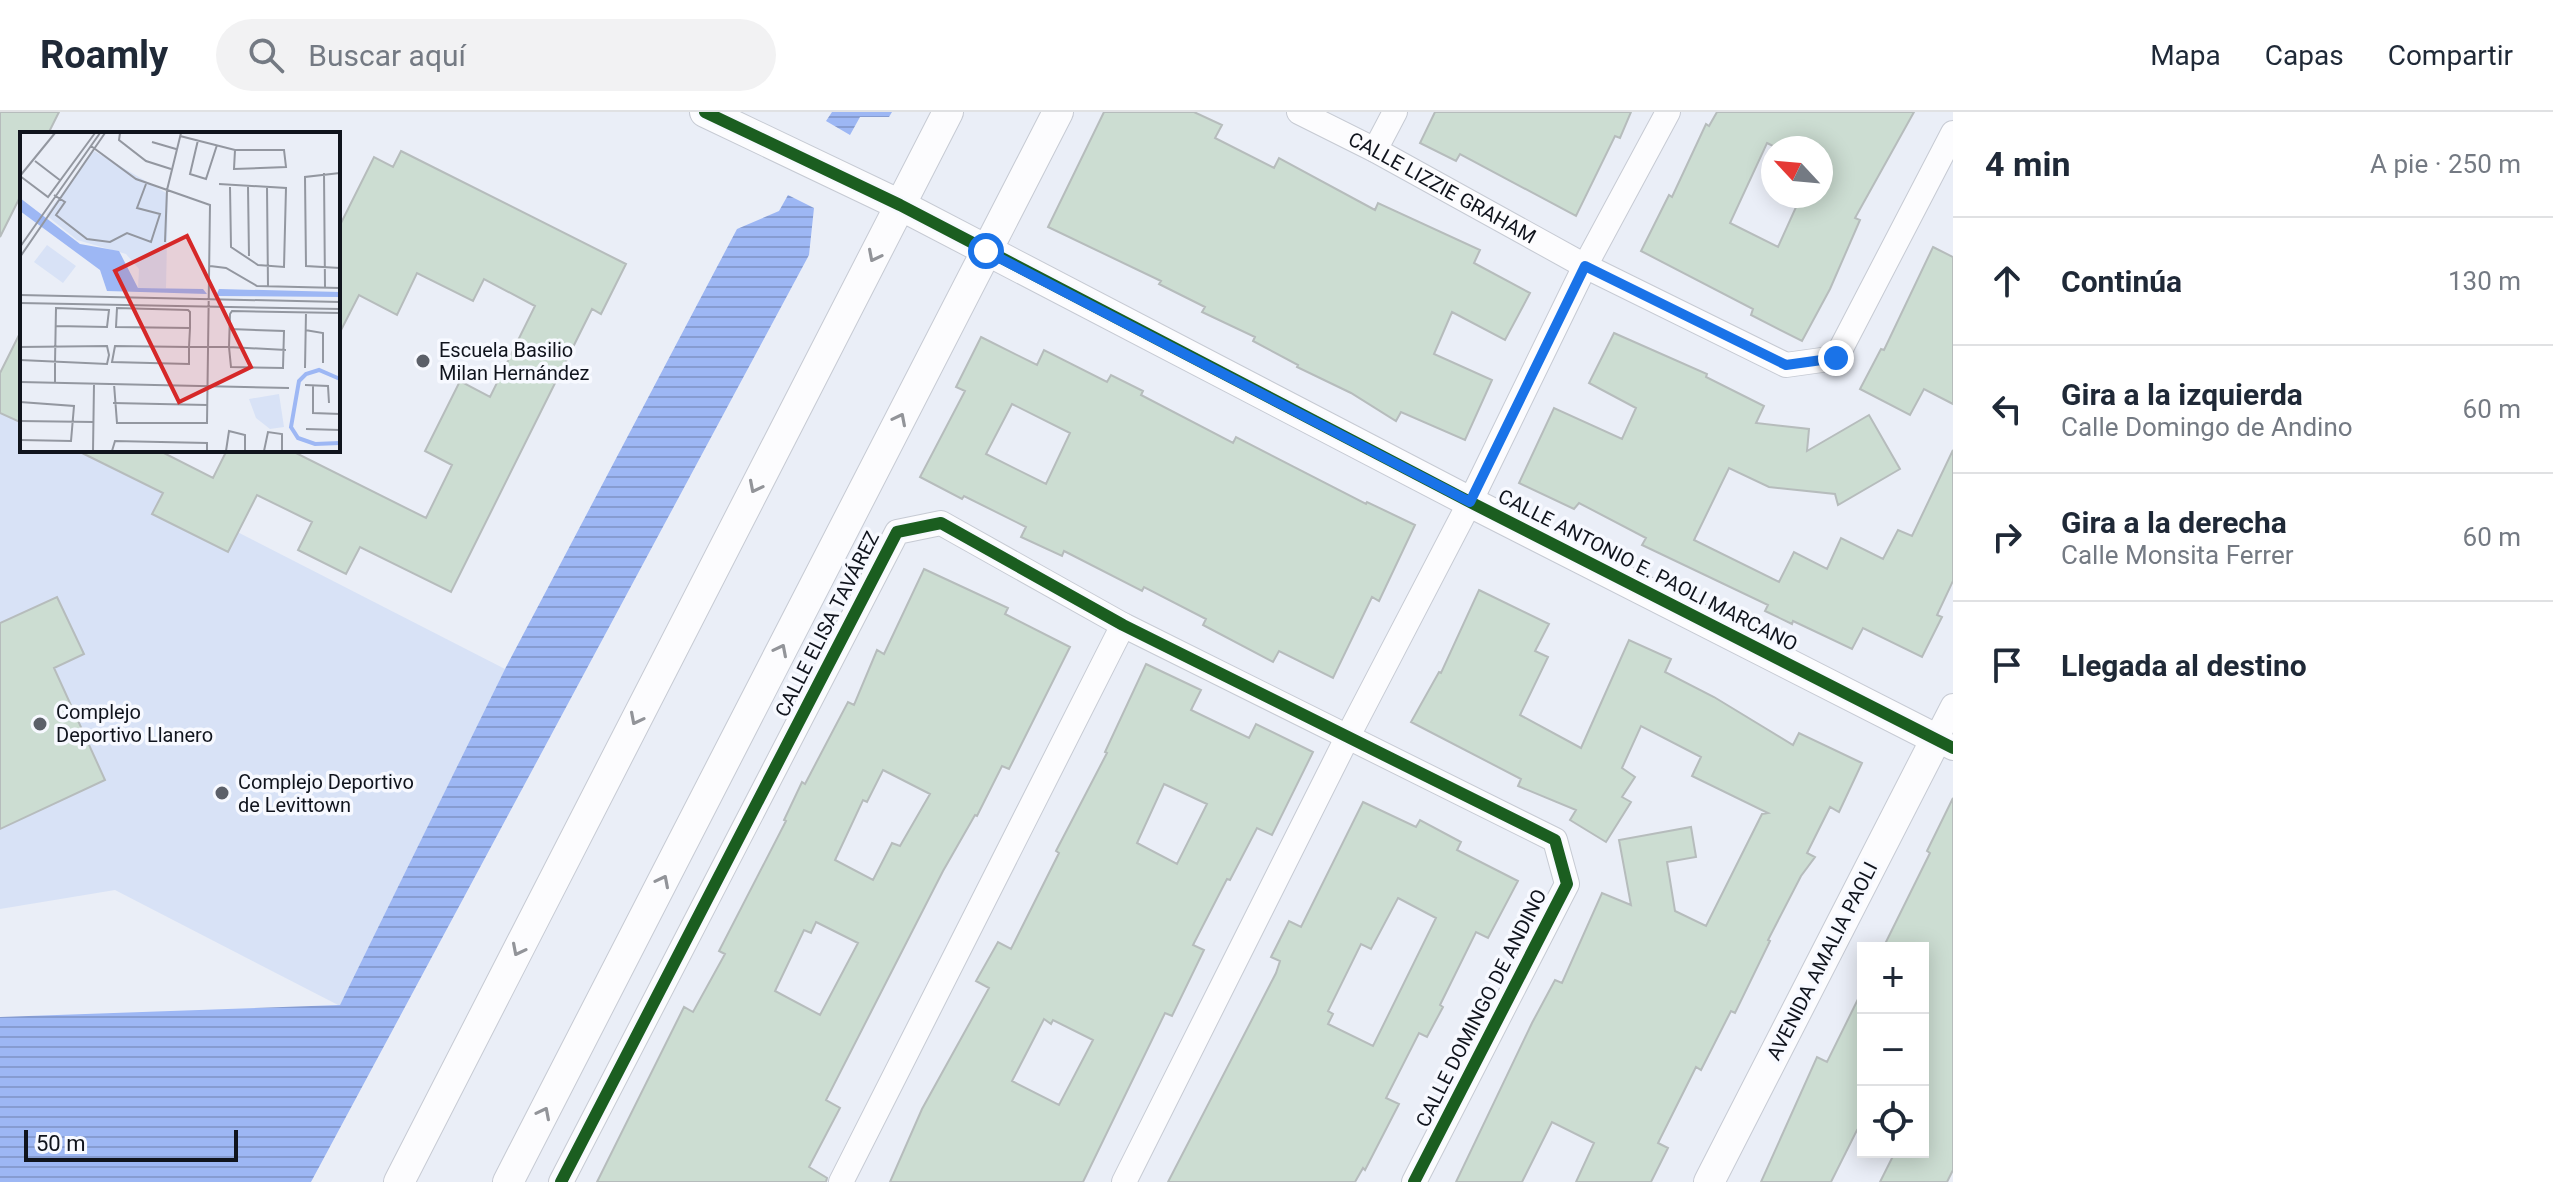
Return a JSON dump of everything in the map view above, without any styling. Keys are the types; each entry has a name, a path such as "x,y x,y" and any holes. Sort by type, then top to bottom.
{"street":[{"name":"CALLE ANTONIO E. PAOLI MARCANO","path":"705,112 900,205 1470,502 1944,744"},
{"path":"399,1182 948,112"},
{"path":"508,1182 1058,112"},
{"name":"CALLE LIZZIE GRAHAM","path":"1299,112 1375,150 1585,266 1786,365 1836,358 1953,133"},
{"path":"1375,150 1395,112"},
{"path":"1124,1182 1348,736 1470,502 1585,266 1668,112"},
{"name":"CALLE ELISA TAVÁREZ","path":"561,1182 897,532 941,523 1123,625 1348,736"},
{"path":"841,1182 1123,625"},
{"path":"1944,744 1953,706"},
{"name":"CALLE DOMINGO DE ANDINO","path":"1348,736 1555,840 1567,884 1414,1182"},
{"name":"AVENIDA AMALIA PAOLI","path":"1709,1182 1944,744"}],"shaded area":[{"name":"Complejo Deportivo de Levittown","path":"0,411 20,421 20,452 81,452 505,669 340,1006 115,890 0,909"}],"water":[{"path":"832,112 892,112 889,117 860,117 850,135 826,121"},
{"path":"788,195 814,208 809,255 311,1182 0,1182 0,1017 340,1005 505,669 737,229 779,211"}],"building":[{"path":"0,112 59,112 49,132 20,132 20,197 0,237"},
{"path":"1104,112 1194,112 1222,125 1215,138 1274,168 1279,158 1375,210 1378,203 1480,250 1474,263 1530,293 1505,340 1452,312 1434,354 1492,380 1465,440 1401,412 1396,421 1351,393 1253,341 1255,337 1202,312 1205,307 1159,284 1161,281 1048,227"},
{"path":"1435,112 1631,112 1620,138 1615,136 1576,216 1460,154 1456,161 1420,143"},
{"path":"1717,112 1914,112 1855,218 1860,220 1830,289 1802,341 1751,315 1753,309 1641,251 1669,195 1672,197 1706,124 1709,126"},
{"path":"401,151 626,264 601,314 592,309 451,592 360,547 346,574 298,550 312,522 257,495 228,552 152,514 163,493 80,452 162,452 213,478 226,452 294,452 426,518 452,465 425,451 460,381 490,397 535,306 484,279 473,301 417,273 397,315 359,295 340,332 340,225 374,157 393,167"},
{"path":"1933,247 1953,257 1953,404 1924,389 1910,415 1860,389 1881,349 1884,350"},
{"path":"20,333 20,422 0,413 0,373"},
{"path":"1614,333 1707,374 1706,377 1764,406 1756,423 1809,429 1807,451 1869,415 1900,469 1838,505 1835,494 1769,487 1729,468 1694,540 1779,582 1794,552 1827,569 1841,538 1883,559 1898,530 1912,536 1953,450 1953,581 1937,615 1942,617 1922,657 1863,628 1852,649 1793,621 1792,624 1765,611 1768,605 1642,545 1646,538 1579,503 1574,509 1519,483 1554,408 1622,439 1636,408 1589,383"},
{"path":"981,337 1037,365 1044,350 1107,382 1111,375 1143,391 1141,395 1233,443 1236,437 1366,504 1415,525 1379,601 1372,597 1333,678 1279,651 1273,662 1203,625 1206,619 1064,551 1062,556 1021,537 1026,527 920,477 965,391 956,387","holes":["1012,404 1070,433 1046,484 986,454"]},
{"path":"924,569 1008,608 1005,614 1070,647 1009,769 1002,766 977,816 943,871 826,1100 840,1108 809,1167 827,1178 826,1182 597,1182 684,1007 693,1012 725,954 719,951 786,821 802,782 805,784 848,702 854,705 877,650 884,654","holes":["883,770 930,794 900,846 892,843 873,880 835,860 863,800 867,802","816,922 858,943 820,1015 775,991 804,930 811,933"]},
{"path":"1479,590 1549,624 1535,651 1548,657 1520,715 1581,748 1629,640 1671,659 1665,672 1714,697 1793,745 1799,733 1862,763 1839,812 1830,807 1807,853 1815,857 1801,876 1768,940 1735,1013 1731,1011 1701,1070 1696,1067 1658,1143 1668,1148 1651,1182 1576,1182 1594,1143 1552,1122 1522,1182 1456,1182 1532,1023 1555,980 1562,983 1602,893 1631,905 1619,840 1691,827 1696,857 1667,862 1675,911 1706,926 1762,814 1768,813 1692,776 1701,757 1641,726 1622,768 1635,777 1622,797 1631,802 1606,842 1570,820 1576,810 1518,786 1521,779 1411,722 1441,673"},
{"name":"Complejo Deportivo Llanero","path":"57,597 84,654 54,668 105,780 0,829 0,623"},
{"path":"1146,664 1201,690 1191,710 1249,738 1256,724 1313,752 1272,835 1257,828 1230,880 1227,879 1193,945 1204,950 1172,1016 1165,1013 1083,1182 890,1182 922,1109 989,988 976,981 998,942 1011,949","holes":["1164,784 1207,804 1177,864 1137,843","1044,1019 1051,1024 1053,1020 1093,1040 1059,1105 1012,1081"]},
{"path":"1953,798 1953,1170 1947,1182 1880,1182 1892,1158 1929,1158 1929,942 1886,942 1930,853 1927,851"},
{"path":"1363,802 1416,827 1420,820 1461,842 1457,850 1518,881 1488,938 1476,932 1427,1037 1419,1033 1386,1098 1399,1104 1365,1170 1363,1168 1355,1182 1168,1182 1276,973 1280,961 1271,957 1289,921 1301,927","holes":["1398,898 1436,918 1373,1046 1328,1024 1333,1014 1328,1011 1361,944 1371,949"]},
{"path":"1857,1001 1857,1130 1831,1182 1761,1182 1817,1057 1827,1062"}],"cycle path":[{"path":"705,112 900,205 1470,502 1953,748"},
{"path":"561,1182 897,532 941,523 1123,625 1555,840 1567,884 1414,1182"}],"place":[{"name":"Escuela Basilio Milan Hernández","path":"423,361"},
{"name":"Complejo Deportivo Llanero","path":"40,724"},
{"name":"Complejo Deportivo de Levittown","path":"222,793"}],"route":[{"path":"986,251 1470,502 1585,266 1786,365 1836,358"}]}
